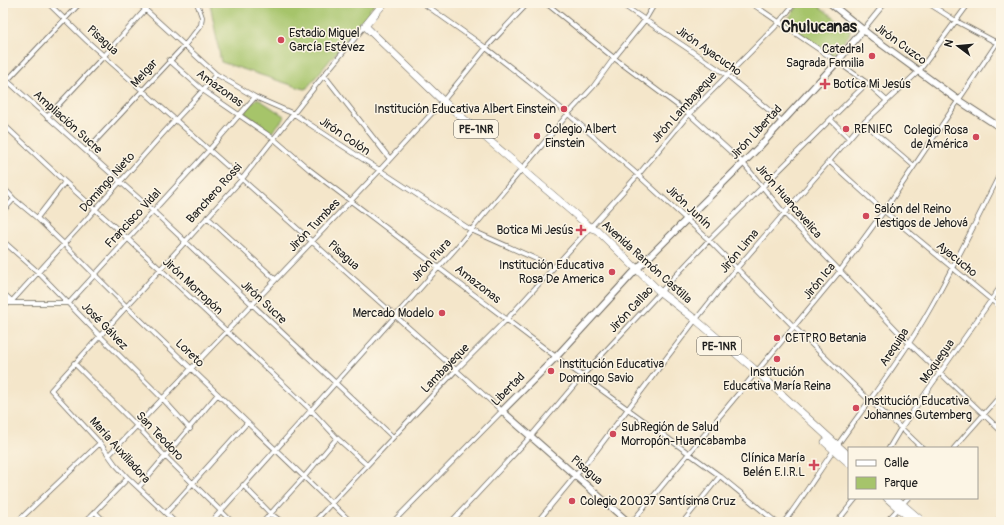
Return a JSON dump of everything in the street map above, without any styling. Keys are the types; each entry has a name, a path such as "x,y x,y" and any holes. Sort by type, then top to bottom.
{"main road":[{"name":"Banchero Rossi","path":"365,26 384,3"},
{"name":"Avenida Ramón Castilla","path":"365,26 443,101 591,228 593,232 634,272 659,294 694,321 755,374 836,448 848,462"},
{"name":"Avenida Ramón Castilla","path":"836,448 848,455"},
{"path":"889,499 923,522"},
{"path":"896,499 900,506 914,522"}],"street":[{"name":"Pisagua","path":"48,3 104,56 209,150 628,522"},
{"path":"3,85 66,20 80,3"},
{"name":"Jirón Colón","path":"138,3 216,74 255,97 294,114 471,230 554,267"},
{"path":"47,117 151,3"},
{"name":"Melgar","path":"86,151 185,45 202,21 197,3"},
{"name":"Jirón Junín","path":"423,3 486,48 568,114 638,175 709,240 794,328 870,401 921,447"},
{"name":"Jirón Tumbes","path":"109,455 380,171 443,101 486,48 528,3"},
{"name":"Jirón Huancavelica","path":"546,3 614,58 689,114 743,163 784,213 909,343 1001,431"},
{"name":"Jirón Ayacucho","path":"620,3 727,75 782,121"},
{"name":"Jirón Piura","path":"211,522 471,230 568,114 593,87 645,20 655,3"},
{"path":"751,3 867,83 887,101"},
{"name":"Jirón Lambayeque","path":"591,228 689,114 779,22 795,3"},
{"name":"Jirón Cuzco","path":"830,3 863,30 958,100 1001,128"},
{"name":"Jirón Libertad","path":"634,272 743,163 837,62 885,3"},
{"path":"928,3 956,22 999,44"},
{"name":"Jirón Lima","path":"536,522 596,451 694,321 737,268 849,138 919,71 969,3"},
{"name":"Banchero Rossi","path":"51,390 242,179 324,75 365,26"},
{"name":"Jirón Ica","path":"632,522 671,476 688,452 794,328 840,271 884,211 958,100 999,44 1001,37"},
{"name":"Amazonas","path":"170,60 204,91 274,139 310,170 556,357 720,476 776,522"},
{"name":"Domingo Nieto","path":"13,302 38,272 176,119 204,91 216,74"},
{"path":"324,75 390,159"},
{"name":"Ampliación Sucre","path":"3,77 120,182"},
{"name":"Jirón Callao","path":"451,522 531,436 582,376 709,240 867,83"},
{"name":"Francisco Vidal","path":"68,303 209,150 255,97"},
{"path":"831,120 849,138"},
{"path":"864,123 914,166"},
{"name":"Jirón Morropón","path":"3,124 64,182 128,238 367,465"},
{"name":"Ayacucho","path":"829,160 884,211 1001,308"},
{"name":"Arequipa","path":"784,522 870,401 909,343 931,307 1001,172"},
{"path":"37,218 64,182"},
{"name":"Jirón Sucre","path":"120,182 153,211 393,437"},
{"name":"Loreto","path":"3,187 14,199 37,218 64,244 247,423 352,522"},
{"path":"3,211 14,199"},
{"path":"207,217 276,279"},
{"name":"Lambayeque","path":"314,522 456,370 507,319 591,228"},
{"name":"José Gálvez","path":"3,241 38,272 190,428"},
{"name":"Libertad","path":"393,522 556,357 634,272"},
{"name":"Moquegua","path":"890,447 901,428 1001,286"},
{"path":"3,293 13,302"},
{"path":"3,303 68,303"},
{"name":"San Teodoro","path":"74,363 137,426 164,456 232,522"},
{"name":"María Auxiliadora","path":"51,390 100,443 128,478 175,522"},
{"path":"138,487 218,394"},
{"path":"955,447 1001,394"},
{"path":"166,513 247,423"},
{"path":"263,522 337,438"},
{"path":"20,521 100,443"},
{"path":"683,522 720,476"},
{"path":"85,522 128,478"},
{"path":"243,485 270,513 282,522"},
{"path":"837,522 855,499"},
{"path":"886,522 907,499"},
{"path":"95,512 105,522"},
{"path":"996,522 1001,517"}],"green space":[{"name":"Estadio Miguel García Estévez","path":"210,3 376,3 370,9 369,14 306,89 304,89 221,62"},
{"path":"800,3 815,3 850,30 850,34 831,56 785,23"},
{"path":"257,98 284,116 272,132 269,132 244,112"}],"place":[{"name":"Estadio Miguel García Estévez","path":"281,40"},
{"name":"Catedral Sagrada Familia","path":"872,56"},
{"name":"Botíca Mi Jesús","path":"825,84"},
{"name":"Institución Educativa Albert Einstein","path":"564,109"},
{"name":"RENIEC","path":"846,129"},
{"name":"Colegio Albert Einstein","path":"537,136"},
{"name":"Colegio Rosa de América","path":"976,137"},
{"name":"Salón del Reino Testigos de Jehová","path":"866,216"},
{"name":"Botica Mi Jesús","path":"581,230"},
{"name":"Institución Educativa Rosa De America","path":"612,272"},
{"name":"Mercado Modelo","path":"442,313"},
{"name":"CETPRO Betania","path":"777,338"},
{"name":"Institución Educativa María Reina","path":"777,359"},
{"name":"Institución Educativa Domingo Savio","path":"551,371"},
{"name":"Institución Educativa Johannes Gutemberg","path":"856,408"},
{"name":"SubRegión de Salud Morropón-Huancabamba","path":"613,434"},
{"name":"Clínica María Belén E.I.R.L","path":"814,465"},
{"name":"Colegio 20037 Santísima Cruz","path":"572,501"}],"district":[{"name":"Chulucanas","path":"819,26"}]}
